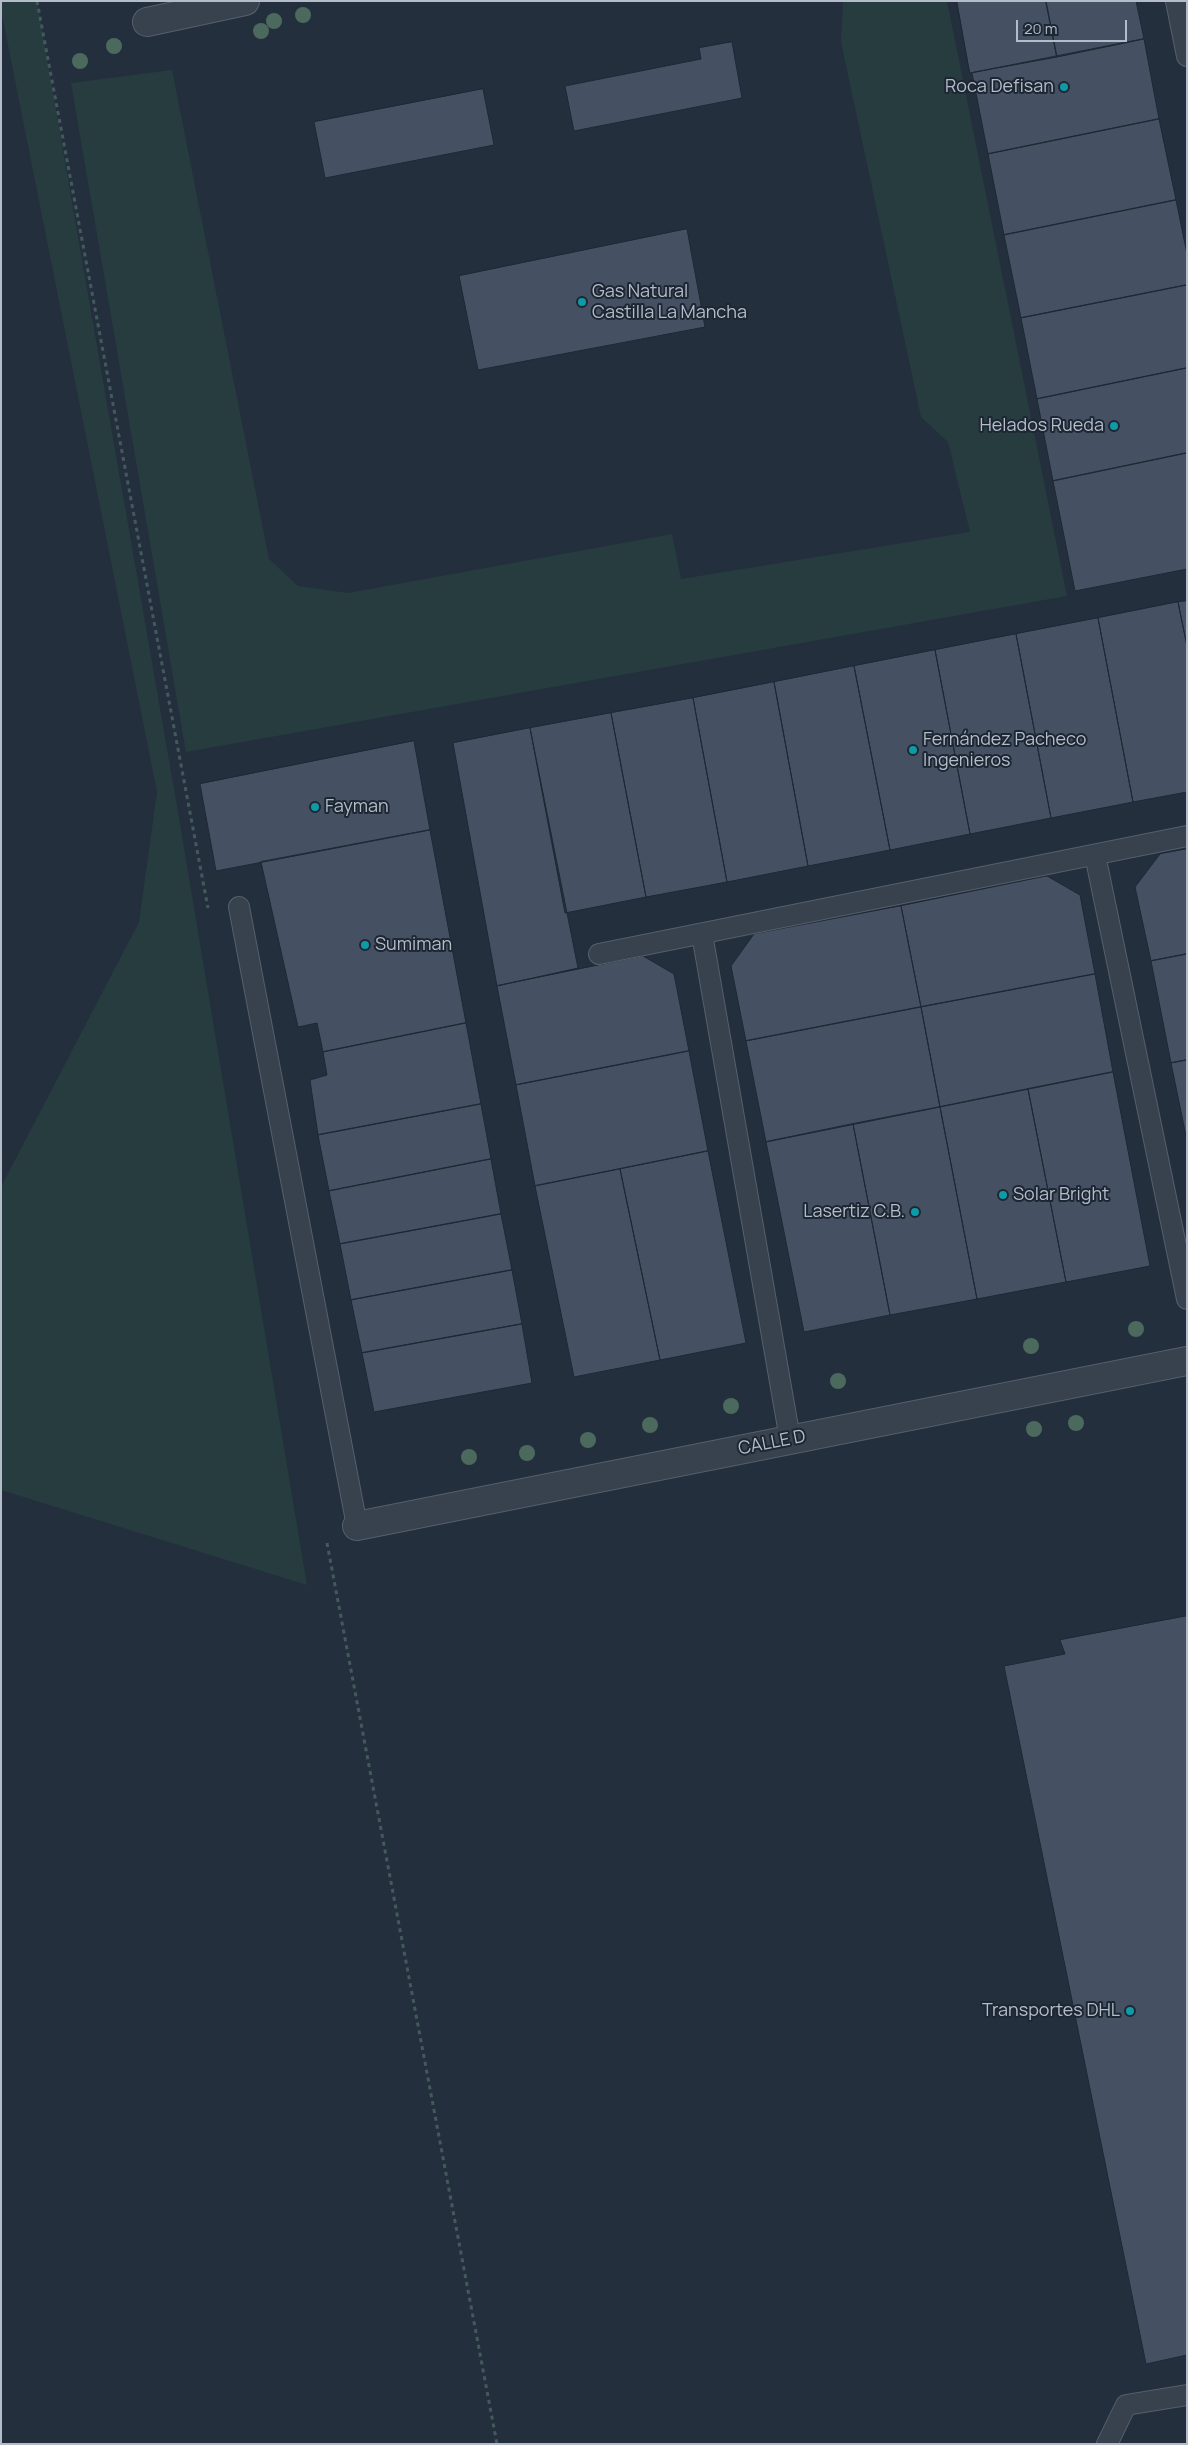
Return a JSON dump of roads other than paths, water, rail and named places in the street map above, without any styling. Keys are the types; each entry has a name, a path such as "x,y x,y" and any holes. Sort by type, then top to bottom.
{"street":[{"path":"147,22 245,1"},
{"name":"CALLE D","path":"357,1526 1187,1360"}],"lane":[{"path":"1176,1 1187,56"},
{"path":"599,954 1187,836"},
{"path":"1095,855 1187,1299"},
{"path":"239,908 357,1526"},
{"path":"702,934 790,1439"},
{"path":"1107,2444 1126,2406 1187,2395"}],"place":[{"name":"Roca Defisan","path":"1064,87"},
{"name":"Gas Natural Castilla La Mancha","path":"582,302"},
{"name":"Helados Rueda","path":"1114,426"},
{"name":"Fernández Pacheco Ingenieros","path":"913,750"},
{"name":"Fayman","path":"315,807"},
{"name":"Sumiman","path":"365,945"},
{"name":"Solar Bright","path":"1003,1195"},
{"name":"Lasertiz C.B.","path":"915,1212"},
{"name":"Transportes DHL","path":"1130,2011"}]}
